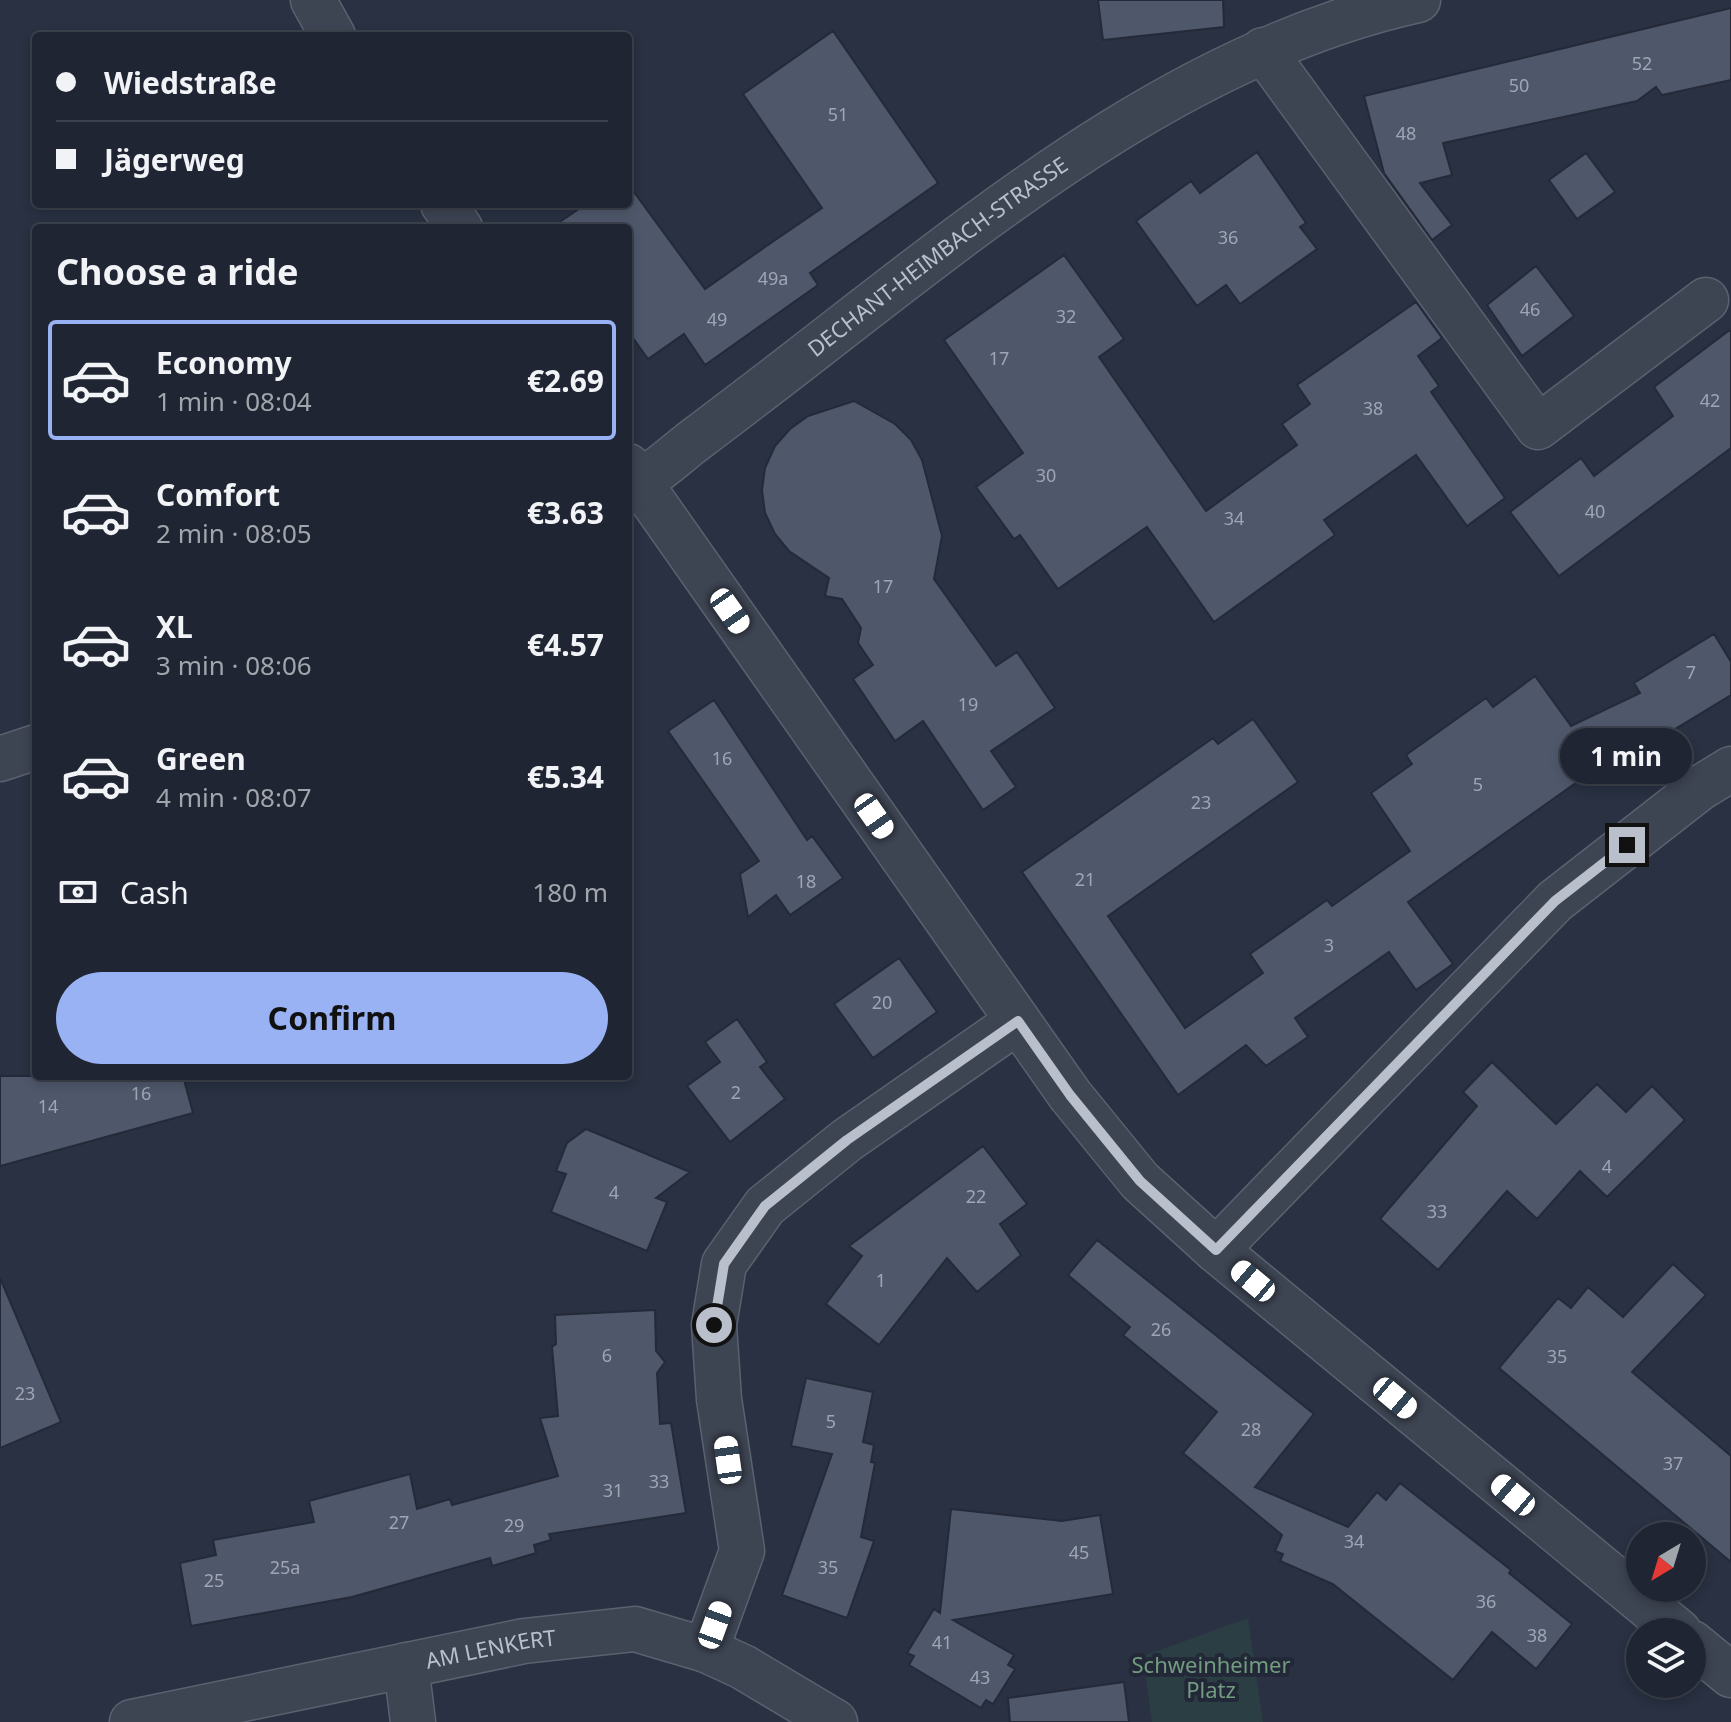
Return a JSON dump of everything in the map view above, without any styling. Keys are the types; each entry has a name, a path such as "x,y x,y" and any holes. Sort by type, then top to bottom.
{"street":[{"path":"313,0 331,32"},
{"name":"DECHANT-HEIMBACH-STRASSE","path":"632,479 1083,152 1181,91 1313,29 1418,0"},
{"path":"1263,50 1538,427 1706,300"},
{"path":"632,479 1070,1095 1140,1181 1216,1250 1662,1618"},
{"path":"0,759 32,748"},
{"path":"1216,1250 1555,901 1700,788 1731,769"},
{"path":"706,1650 742,1551 719,1399 714,1325 724,1264 765,1206 847,1140 1018,1021"},
{"name":"AM LENKERT","path":"142,1721 524,1641 635,1629 706,1650 743,1667 835,1722"},
{"path":"1706,1654 1731,1675"},
{"path":"406,1665 413,1722"}],"green space":[{"name":"Schweinheimer Platz","path":"1248,1618 1263,1722 1152,1722 1143,1656"}],"building":[{"path":"1098,0 1223,0 1224,27 1103,40"},
{"path":"1731,8 1731,80 1662,95 1656,87 1637,101 1443,143 1452,175 1420,183 1452,225 1432,240 1384,173 1364,96"},
{"path":"833,31 938,183 810,273 818,285 705,365 684,334 648,359 632,337 632,224 557,224 580,208 632,208 632,189 705,289 822,208 743,94"},
{"path":"1257,152 1306,223 1300,227 1317,249 1240,304 1226,285 1197,306 1136,221 1191,181 1200,193"},
{"path":"1586,153 1615,192 1577,219 1549,180"},
{"path":"1064,255 1124,339 1099,357 1206,511 1297,445 1282,424 1310,404 1297,385 1416,302 1442,338 1418,356 1439,386 1431,392 1505,498 1467,526 1416,455 1324,520 1335,535 1214,622 1147,527 1058,589 1020,535 1014,539 976,487 1023,453 944,340"},
{"path":"1536,266 1574,316 1522,356 1487,305"},
{"path":"1731,329 1731,448 1559,576 1510,512 1581,458 1594,476 1673,416 1654,387"},
{"path":"854,401 895,424 911,440 922,460 942,536 934,579 996,666 1017,652 1055,708 991,751 1016,787 983,810 923,721 895,741 853,679 873,665 858,643 861,628 842,599 825,596 829,578 789,551 775,534 765,513 762,490 765,468 775,446 790,429 808,416"},
{"path":"1714,634 1731,662 1731,695 1588,782 1584,777 1408,902 1453,964 1416,990 1389,952 1295,1018 1308,1037 1266,1066 1246,1045 1178,1095 1022,872 1213,738 1218,744 1253,719 1298,782 1108,916 1185,1028 1263,973 1250,954 1327,900 1332,906 1410,851 1371,793 1412,764 1406,755 1486,698 1493,707 1535,676 1571,726 1640,693 1634,683"},
{"path":"714,700 807,840 812,836 843,878 790,915 776,895 748,917 740,874 759,861 668,731"},
{"path":"899,958 937,1012 873,1058 834,1004"},
{"path":"737,1019 767,1062 760,1067 785,1099 730,1142 687,1086 720,1062 705,1042"},
{"path":"1492,1062 1556,1124 1597,1084 1626,1112 1652,1086 1685,1120 1607,1197 1580,1171 1537,1219 1507,1191 1438,1270 1380,1219 1477,1106 1463,1092"},
{"path":"0,1076 32,1076 32,1080 184,1080 193,1113 0,1166"},
{"path":"586,1129 690,1172 656,1198 667,1202 647,1251 551,1212 566,1174 556,1171 567,1143"},
{"path":"983,1146 1027,1204 1000,1224 1021,1255 977,1292 947,1258 879,1345 826,1304 862,1256 849,1246"},
{"path":"1097,1240 1314,1414 1255,1487 1348,1527 1377,1492 1386,1500 1400,1483 1511,1570 1509,1573 1572,1624 1536,1669 1492,1632 1453,1680 1333,1584 1280,1561 1283,1554 1275,1551 1282,1535 1183,1453 1217,1412 1123,1335 1130,1327 1068,1275"},
{"path":"1673,1264 1706,1295 1632,1372 1731,1456 1731,1562 1706,1541 1706,1522 1683,1522 1499,1368 1558,1298 1571,1308 1588,1287 1623,1317"},
{"path":"0,1278 61,1422 0,1448"},
{"path":"655,1310 656,1351 665,1362 657,1373 660,1424 671,1423 686,1513 549,1534 551,1540 534,1545 536,1553 492,1566 490,1558 352,1597 191,1626 180,1563 216,1555 213,1540 314,1522 309,1501 410,1474 417,1509 450,1499 452,1505 558,1476 540,1418 558,1416 552,1347 556,1344 555,1315"},
{"path":"806,1378 873,1392 863,1442 874,1445 871,1462 875,1463 861,1537 874,1541 847,1618 782,1595 832,1454 791,1446"},
{"path":"951,1509 1062,1521 1100,1515 1113,1594 953,1620 1014,1655 1008,1665 1015,1669 993,1704 986,1700 981,1708 909,1665 914,1656 907,1653 934,1609 940,1613"},
{"path":"1124,1682 1129,1722 1010,1722 1008,1698"}],"route":[{"path":"714,1325 724,1264 765,1206 847,1140 1018,1021 1070,1095 1140,1181 1216,1250 1555,901 1627,845"}]}
